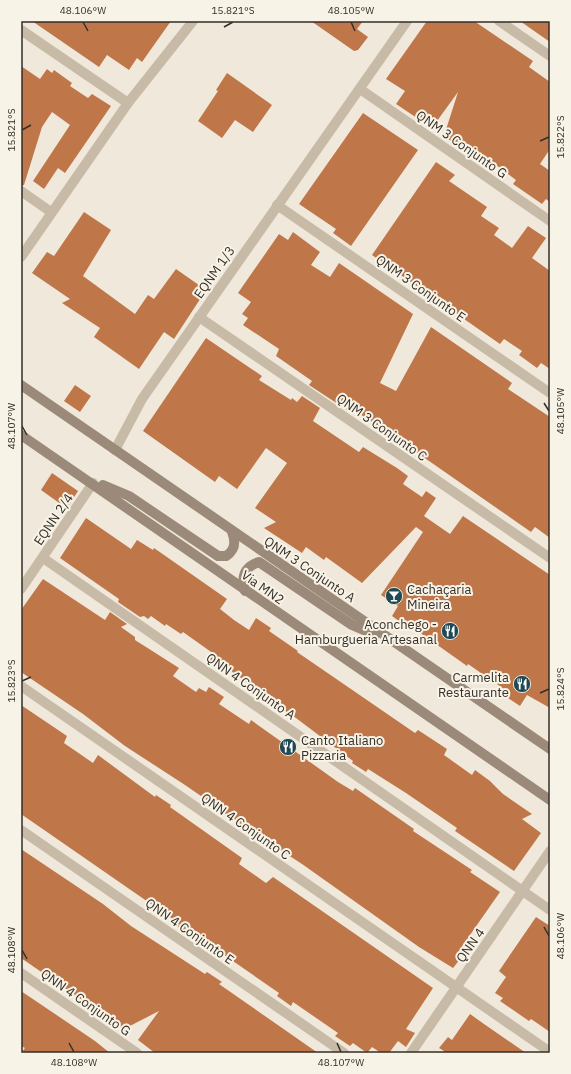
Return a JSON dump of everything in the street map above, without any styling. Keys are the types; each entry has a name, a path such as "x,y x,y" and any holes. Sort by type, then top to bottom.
{"main road":[{"path":"21,385 115,450"},
{"name":"Via MN2","path":"21,435 80,474 245,591 550,800"},
{"name":"QNM 3 Conjunto A","path":"115,450 232,532 550,749"},
{"path":"80,474 128,496 218,556 226,556 233,548 234,538 232,532"},
{"path":"245,591 242,583 243,576 250,566 258,562 352,625 396,644"}],"street":[{"path":"21,257 128,103 193,21"},
{"name":"EQNM 1/3","path":"115,450 142,399 277,204 407,21"},
{"path":"499,21 550,56"},
{"path":"21,30 128,103"},
{"name":"QNM 3 Conjunto G","path":"360,89 550,221"},
{"path":"21,191 51,212"},
{"name":"QNM 3 Conjunto E","path":"277,204 550,393"},
{"name":"QNM 3 Conjunto C","path":"199,317 550,558"},
{"name":"EQNN 2/4","path":"21,589 93,483"},
{"name":"QNN 4 Conjunto A","path":"43,558 550,910"},
{"name":"QNN 4 Conjunto C","path":"21,686 550,1052"},
{"name":"QNN 4 Conjunto E","path":"21,830 344,1053"},
{"name":"QNN 4","path":"411,1053 550,851"},
{"name":"QNN 4 Conjunto G","path":"21,973 137,1053"}],"building":[{"path":"32,21 171,21 142,62 137,58 129,70 107,55 99,67"},
{"path":"311,21 363,21 357,29 368,37 358,50 354,51"},
{"path":"427,21 474,21 533,61 529,67 550,82 550,149 540,164 550,171 550,202 546,199 542,204 513,184 516,180 492,162 487,167 444,136 458,92 432,128 396,104 405,91 386,79"},
{"path":"520,21 550,21 550,42 537,33"},
{"path":"21,66 40,79 47,69 52,73 54,70 72,83 70,86 88,98 92,94 111,106 65,173 58,168 44,189 33,181 70,125 52,112 42,127 24,185 21,185"},
{"path":"227,73 272,105 253,132 235,120 222,138 198,121 218,91 216,90"},
{"path":"363,113 418,150 351,246 333,233 336,229 299,204"},
{"path":"436,162 455,175 449,181 487,207 481,216 499,228 494,235 512,248 528,226 546,238 532,258 550,271 550,369 541,363 537,368 519,355 522,351 504,339 500,344 372,255"},
{"path":"84,212 111,230 83,276 135,314 148,295 154,299 176,269 206,290 174,339 164,332 139,369 94,337 100,328 62,303 70,299 32,273 47,252 54,256"},
{"path":"293,232 320,252 311,265 330,277 339,263 413,314 380,383 396,391 431,327 512,383 508,389 550,417 550,538 535,527 531,532 386,431 349,407 347,410 309,385 312,381 276,356 279,349 243,325 248,318 242,314 251,302 238,293 279,234 288,240"},
{"path":"206,338 262,376 259,380 291,400 292,398 297,402 302,396 320,408 313,421 359,452 363,447 397,468 408,476 403,484 422,497 426,491 436,498 424,516 450,534 463,516 550,575 550,708 527,695 520,706 502,694 504,689 468,664 467,666 412,627 410,629 392,616 398,606 381,595 423,532 416,527 362,583 326,557 324,560 306,547 302,553 264,528 276,522 255,508 287,463 266,448 237,489 219,476 215,482 143,431"},
{"path":"75,385 91,396 80,412 64,401"},
{"path":"52,473 78,491 69,505 62,505 41,490"},
{"path":"86,518 131,549 137,540 153,550 154,548 227,599 220,609 234,620 249,630 256,618 271,628 269,631 298,651 297,652 415,733 418,730 447,749 444,755 472,775 475,770 490,781 503,794 532,814 522,819 541,833 514,871 455,831 457,828 406,793 368,769 366,772 352,763 353,761 296,718 251,689 254,687 224,666 221,669 207,659 214,654 183,632 181,634 166,624 165,626 151,616 148,619 144,616 140,617 118,602 119,599 60,558"},
{"path":"43,579 105,620 110,612 127,624 121,627 135,637 135,640 179,668 173,676 196,692 199,688 206,692 209,687 224,697 219,704 249,724 251,720 338,782 353,791 355,788 414,829 413,831 472,870 470,872 500,892 456,955 461,958 453,968 419,947 302,864 125,746 83,714 21,672 21,610"},
{"path":"21,705 67,736 64,743 93,763 98,755 155,797 156,795 171,805 170,807 242,858 239,864 266,883 273,877 433,988 406,1029 415,1033 406,1047 398,1041 389,1053 381,1053 372,1047 367,1053 353,1043 350,1046 335,1036 338,1033 293,1002 291,1006 277,996 279,993 191,932 190,935 175,925 177,922 21,814"},
{"path":"21,849 103,904 131,926 205,974 207,972 222,982 219,984 318,1053 155,1053 138,1040 159,1011 124,1029 21,958"},
{"path":"536,917 550,926 550,1032 531,1019 529,1021 500,1001 503,998 495,993 506,977 499,971"},
{"path":"21,991 95,1041 110,1053 21,1053 25,1048 21,1046"},
{"path":"470,1014 526,1053 443,1053 444,1051 439,1048 448,1037 452,1040"}],"place":[{"name":"Cachaçaria Mineira","path":"394,596"},
{"name":"Aconchego - Hamburgueria Artesanal","path":"450,631"},
{"name":"Carmelita Restaurante","path":"522,684"},
{"name":"Canto Italiano Pizzaria","path":"288,747"}]}
